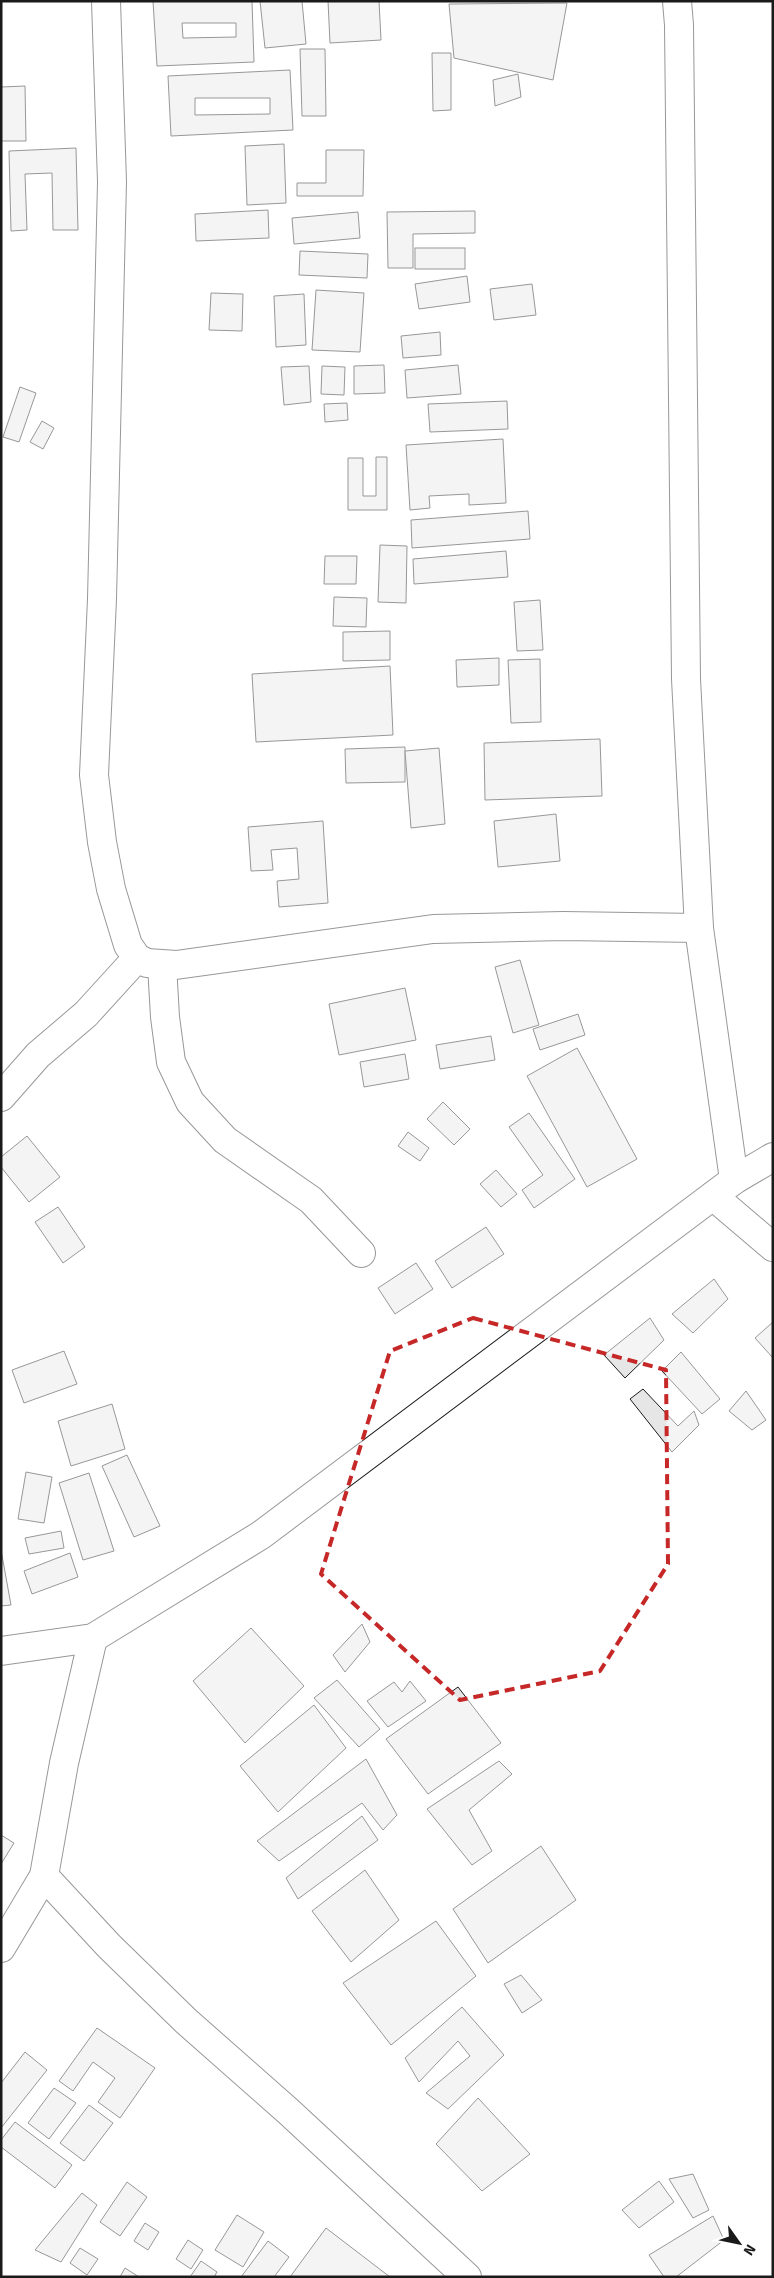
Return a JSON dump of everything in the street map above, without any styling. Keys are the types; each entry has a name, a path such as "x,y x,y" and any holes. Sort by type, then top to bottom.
{"street":[{"path":"106,1 112,182 102,599 94,775 102,842 111,889 128,945 149,961 176,965 433,929 563,926 700,928"},
{"path":"677,1 679,25 686,679 700,928 724,1188 773,1247"},
{"path":"1,1097 38,1055 149,961"},
{"path":"149,961 164,1017 171,1062 190,1102 225,1140 311,1200 361,1253"},
{"path":"1,1651 93,1638 261,1535 724,1188 773,1157"},
{"path":"1,1948 44,1876 64,1763 93,1638"},
{"path":"44,1876 109,1946 186,2021 288,2111 466,2277"}],"highlighted area":[{"path":"473,1318 666,1370 668,1564 600,1671 460,1700 321,1574 390,1351"}],"building":[{"path":"153,1 252,1 254,62 157,66","holes":["182,23 236,23 236,37 183,38"]},
{"path":"260,1 302,1 306,44 265,48"},
{"path":"328,1 379,1 381,40 330,43"},
{"path":"567,3 553,80 454,58 449,4"},
{"path":"300,49 325,49 326,116 302,116"},
{"path":"432,53 451,53 451,110 433,111"},
{"path":"290,70 293,130 171,136 168,76","holes":["195,98 270,98 270,114 195,115"]},
{"path":"518,74 521,97 495,106 493,80"},
{"path":"25,86 26,141 1,141 1,87"},
{"path":"284,144 286,203 247,205 245,146"},
{"path":"76,148 78,230 53,230 52,173 25,174 27,230 11,231 9,151"},
{"path":"326,150 364,150 363,196 297,196 297,183 326,183"},
{"path":"268,210 269,238 196,241 195,214"},
{"path":"475,211 475,233 413,234 413,268 388,268 387,212"},
{"path":"358,212 360,238 294,244 292,218"},
{"path":"415,248 465,248 465,269 415,269"},
{"path":"300,251 368,254 367,278 299,275"},
{"path":"467,276 470,302 419,309 415,284"},
{"path":"532,284 536,315 494,320 490,289"},
{"path":"316,290 364,293 360,352 312,350"},
{"path":"211,293 243,294 242,331 209,330"},
{"path":"304,294 306,345 276,347 274,296"},
{"path":"440,332 441,355 403,358 401,336"},
{"path":"384,365 385,393 354,394 354,366"},
{"path":"458,365 461,394 407,398 405,370"},
{"path":"309,366 311,402 284,405 281,367"},
{"path":"322,366 345,367 344,395 321,394"},
{"path":"20,387 36,393 19,442 3,437"},
{"path":"507,401 508,429 430,432 428,404"},
{"path":"347,403 348,420 325,422 324,404"},
{"path":"42,421 54,428 43,449 30,442"},
{"path":"503,439 506,503 469,505 469,494 429,496 430,508 410,510 406,445"},
{"path":"376,457 387,457 387,510 348,510 348,458 363,458 363,496 376,496"},
{"path":"528,511 530,539 412,548 411,520"},
{"path":"380,545 407,546 406,603 378,602"},
{"path":"506,551 508,577 414,584 413,559"},
{"path":"325,556 357,556 356,584 324,584"},
{"path":"334,597 367,598 366,627 333,626"},
{"path":"540,600 543,650 517,651 514,602"},
{"path":"390,631 390,660 343,661 343,632"},
{"path":"499,658 499,685 457,687 456,660"},
{"path":"540,659 541,722 511,723 508,660"},
{"path":"390,666 393,735 256,742 252,674"},
{"path":"600,739 602,796 485,800 484,743"},
{"path":"405,747 405,782 346,783 345,749"},
{"path":"439,748 445,824 411,828 405,751"},
{"path":"556,814 560,861 498,867 494,821"},
{"path":"323,821 328,903 279,907 277,881 299,879 297,848 271,850 273,870 251,871 248,827"},
{"path":"520,960 539,1025 513,1033 495,967"},
{"path":"405,988 416,1040 339,1055 329,1004"},
{"path":"578,1014 585,1035 540,1050 533,1029"},
{"path":"491,1036 495,1060 440,1069 436,1045"},
{"path":"577,1048 637,1159 587,1187 527,1076"},
{"path":"405,1054 409,1079 364,1087 360,1062"},
{"path":"443,1102 470,1129 454,1145 427,1119"},
{"path":"529,1113 575,1179 534,1208 522,1190 543,1175 509,1127"},
{"path":"408,1132 429,1148 420,1161 398,1146"},
{"path":"27,1136 60,1177 29,1202 1,1167 1,1157"},
{"path":"496,1170 517,1194 501,1207 480,1184"},
{"path":"58,1207 85,1247 63,1263 35,1222"},
{"path":"486,1227 504,1254 452,1288 435,1261"},
{"path":"416,1263 433,1289 395,1314 378,1288"},
{"path":"714,1279 728,1299 693,1333 672,1314"},
{"path":"650,1318 664,1340 625,1378 604,1355"},
{"path":"773,1322 773,1358 755,1338"},
{"path":"64,1351 77,1384 24,1403 12,1370"},
{"path":"681,1352 720,1399 702,1414 662,1371"},
{"path":"643,1389 678,1426 694,1411 699,1425 672,1452 630,1399"},
{"path":"746,1391 766,1420 752,1430 729,1411"},
{"path":"112,1404 125,1449 71,1466 58,1421"},
{"path":"127,1455 160,1526 134,1537 102,1466"},
{"path":"26,1472 52,1477 44,1523 18,1519"},
{"path":"89,1473 114,1551 83,1560 59,1483"},
{"path":"61,1531 64,1548 29,1554 25,1538"},
{"path":"1,1550 11,1605 1,1606"},
{"path":"70,1553 78,1577 32,1594 24,1571"},
{"path":"362,1624 370,1642 345,1672 333,1655"},
{"path":"251,1628 304,1686 245,1743 193,1681"},
{"path":"337,1680 380,1729 359,1747 314,1698"},
{"path":"410,1681 426,1701 388,1727 367,1701 394,1682 402,1692"},
{"path":"458,1687 501,1743 428,1794 386,1739"},
{"path":"314,1705 346,1748 278,1812 240,1766"},
{"path":"366,1759 397,1815 383,1830 362,1803 279,1861 257,1841"},
{"path":"499,1761 512,1774 469,1810 492,1851 472,1865 427,1809"},
{"path":"362,1816 378,1840 298,1899 286,1878"},
{"path":"1,1835 14,1843 1,1864"},
{"path":"541,1846 576,1900 488,1963 453,1909"},
{"path":"365,1870 399,1920 351,1962 312,1911"},
{"path":"436,1921 476,1976 391,2045 343,1983"},
{"path":"521,1975 542,2000 522,2013 504,1984"},
{"path":"462,2007 504,2055 448,2109 426,2093 470,2056 458,2041 419,2082 405,2058"},
{"path":"97,2028 155,2068 120,2118 98,2102 115,2078 93,2062 73,2091 59,2081"},
{"path":"25,2052 47,2070 1,2128 1,2083"},
{"path":"54,2088 76,2103 49,2139 28,2123"},
{"path":"478,2098 530,2154 482,2191 436,2144"},
{"path":"89,2105 113,2123 84,2161 60,2143"},
{"path":"15,2122 72,2165 55,2188 1,2147 1,2140"},
{"path":"693,2174 709,2210 693,2218 669,2179"},
{"path":"659,2181 674,2202 639,2228 622,2210"},
{"path":"127,2182 147,2197 120,2236 100,2222"},
{"path":"82,2193 97,2205 61,2262 35,2250"},
{"path":"237,2215 264,2232 243,2267 215,2250"},
{"path":"713,2216 724,2240 676,2277 664,2277 649,2255"},
{"path":"145,2223 159,2232 148,2250 134,2241"},
{"path":"326,2228 390,2277 290,2277"},
{"path":"188,2240 203,2250 191,2269 176,2259"},
{"path":"268,2241 289,2257 274,2277 241,2277"},
{"path":"80,2248 98,2259 87,2275 70,2263"},
{"path":"201,2261 217,2272 214,2277 190,2277"},
{"path":"125,2268 139,2277 120,2277"}]}
